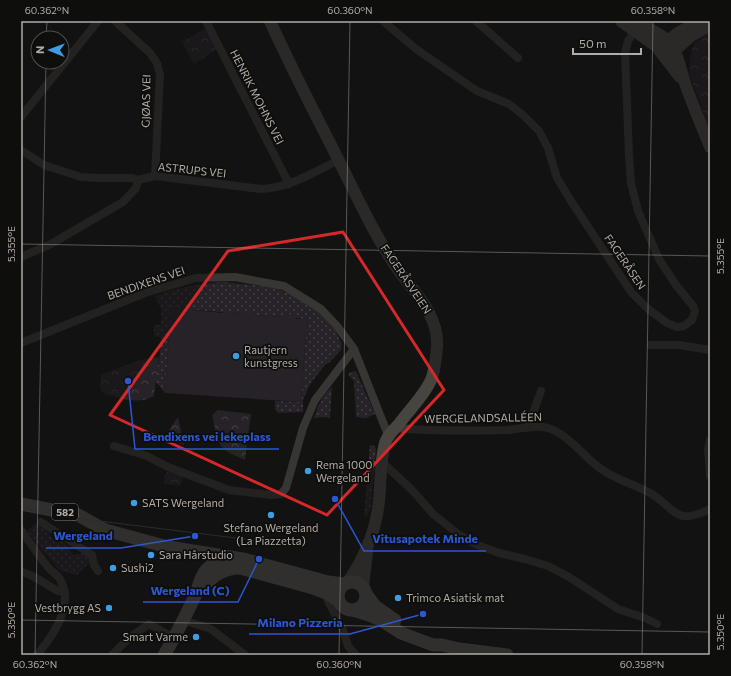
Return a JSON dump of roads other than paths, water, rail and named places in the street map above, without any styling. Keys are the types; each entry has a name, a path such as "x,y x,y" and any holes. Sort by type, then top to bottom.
{"main road":[{"name":"582","path":"21,504 78,515 105,530 179,550 243,559 328,582 346,584 357,583 375,606 404,626 435,640 442,645"},
{"name":"582","path":"164,655 196,593 204,573 211,566 225,560 243,559"},
{"name":"582","path":"196,593 215,575 229,569 240,568 313,588 328,594 333,601 353,610 369,614 401,633 420,641 433,645 442,645 459,649 507,655"},
{"path":"333,601 346,584"},
{"path":"353,610 360,608 365,602 364,590"}],"street":[{"path":"21,117 98,21"},
{"name":"GJØAS VEI","path":"115,21 150,53 157,63 160,75 155,176"},
{"name":"HENRIK MOHNS VEI","path":"206,21 289,184"},
{"name":"FAGERÅSVEIEN","path":"270,21 364,212 386,251 430,314 436,333 437,346 431,379 426,389 392,432 383,450 379,503 368,545 364,590"},
{"name":"FAGERÅSEN","path":"383,21 416,49 477,91 509,104 539,131 548,148 558,178 571,201 631,292 648,309 668,323 677,327 684,326 692,320 695,311 693,306 676,285 659,259 638,211 631,183 625,53 628,41 636,25"},
{"path":"476,21 518,58"},
{"path":"621,21 636,25 667,41"},
{"path":"667,41 678,33 702,21"},
{"path":"636,25 651,41 669,52"},
{"path":"669,52 691,36 710,26"},
{"path":"667,41 669,52 685,84 710,146"},
{"name":"ASTRUPS VEI","path":"21,150 44,165 68,174 92,178 132,178 138,180 155,176 260,189 274,188 289,184 339,160"},
{"path":"21,257 51,244 123,202 136,188 138,180"},
{"name":"BENDIXENS VEI","path":"21,343 145,293 196,278 235,277 284,286 321,309 337,326 354,349 392,432"},
{"path":"651,345 679,346 710,350"},
{"path":"114,446 146,456 229,490 271,495 281,494 286,488 303,428 315,400 354,349"},
{"path":"528,427 541,390"},
{"name":"WERGELANDSALLÉEN","path":"392,432 507,430 528,427 551,428 571,441 602,470 649,492 676,513 695,516 710,509"},
{"path":"710,440 708,449 710,476"},
{"path":"382,462 413,491 433,514 458,534 475,544 499,553 548,566 569,577 618,609 645,618 657,624"},
{"path":"41,522 92,555 94,566 98,571"},
{"path":"21,530 61,581 64,592 65,603 60,621 37,655"},
{"name":"FAGERÅSVEIEN","path":"346,584 353,575 368,545"},
{"path":"21,572 43,581 57,592 64,592"},
{"path":"333,601 347,643 351,652 356,655"},
{"path":"183,618 189,622 211,629 245,655"},
{"path":"112,655 129,638 149,624 174,638"},
{"path":"345,655 347,643"}],"tram line":[{"path":"21,508 83,519 260,541"}],"place":[{"name":"Rautjern kunstgress","path":"236,356"},
{"name":"Bendixens vei lekeplass","path":"128,381"},
{"name":"Rema 1000 Wergeland","path":"308,471"},
{"name":"Vitusapotek Minde","path":"335,499"},
{"name":"SATS Wergeland","path":"134,503"},
{"name":"Stefano Wergeland (La Piazzetta)","path":"271,515"},
{"name":"Wergeland","path":"195,536"},
{"name":"Sara Hårstudio","path":"151,555"},
{"name":"Wergeland (C)","path":"259,559"},
{"name":"Sushi2","path":"113,568"},
{"name":"Trimco Asiatisk mat","path":"398,598"},
{"name":"Vestbrygg AS","path":"109,608"},
{"name":"Milano Pizzeria","path":"423,614"},
{"name":"Smart Varme","path":"196,637"}]}
